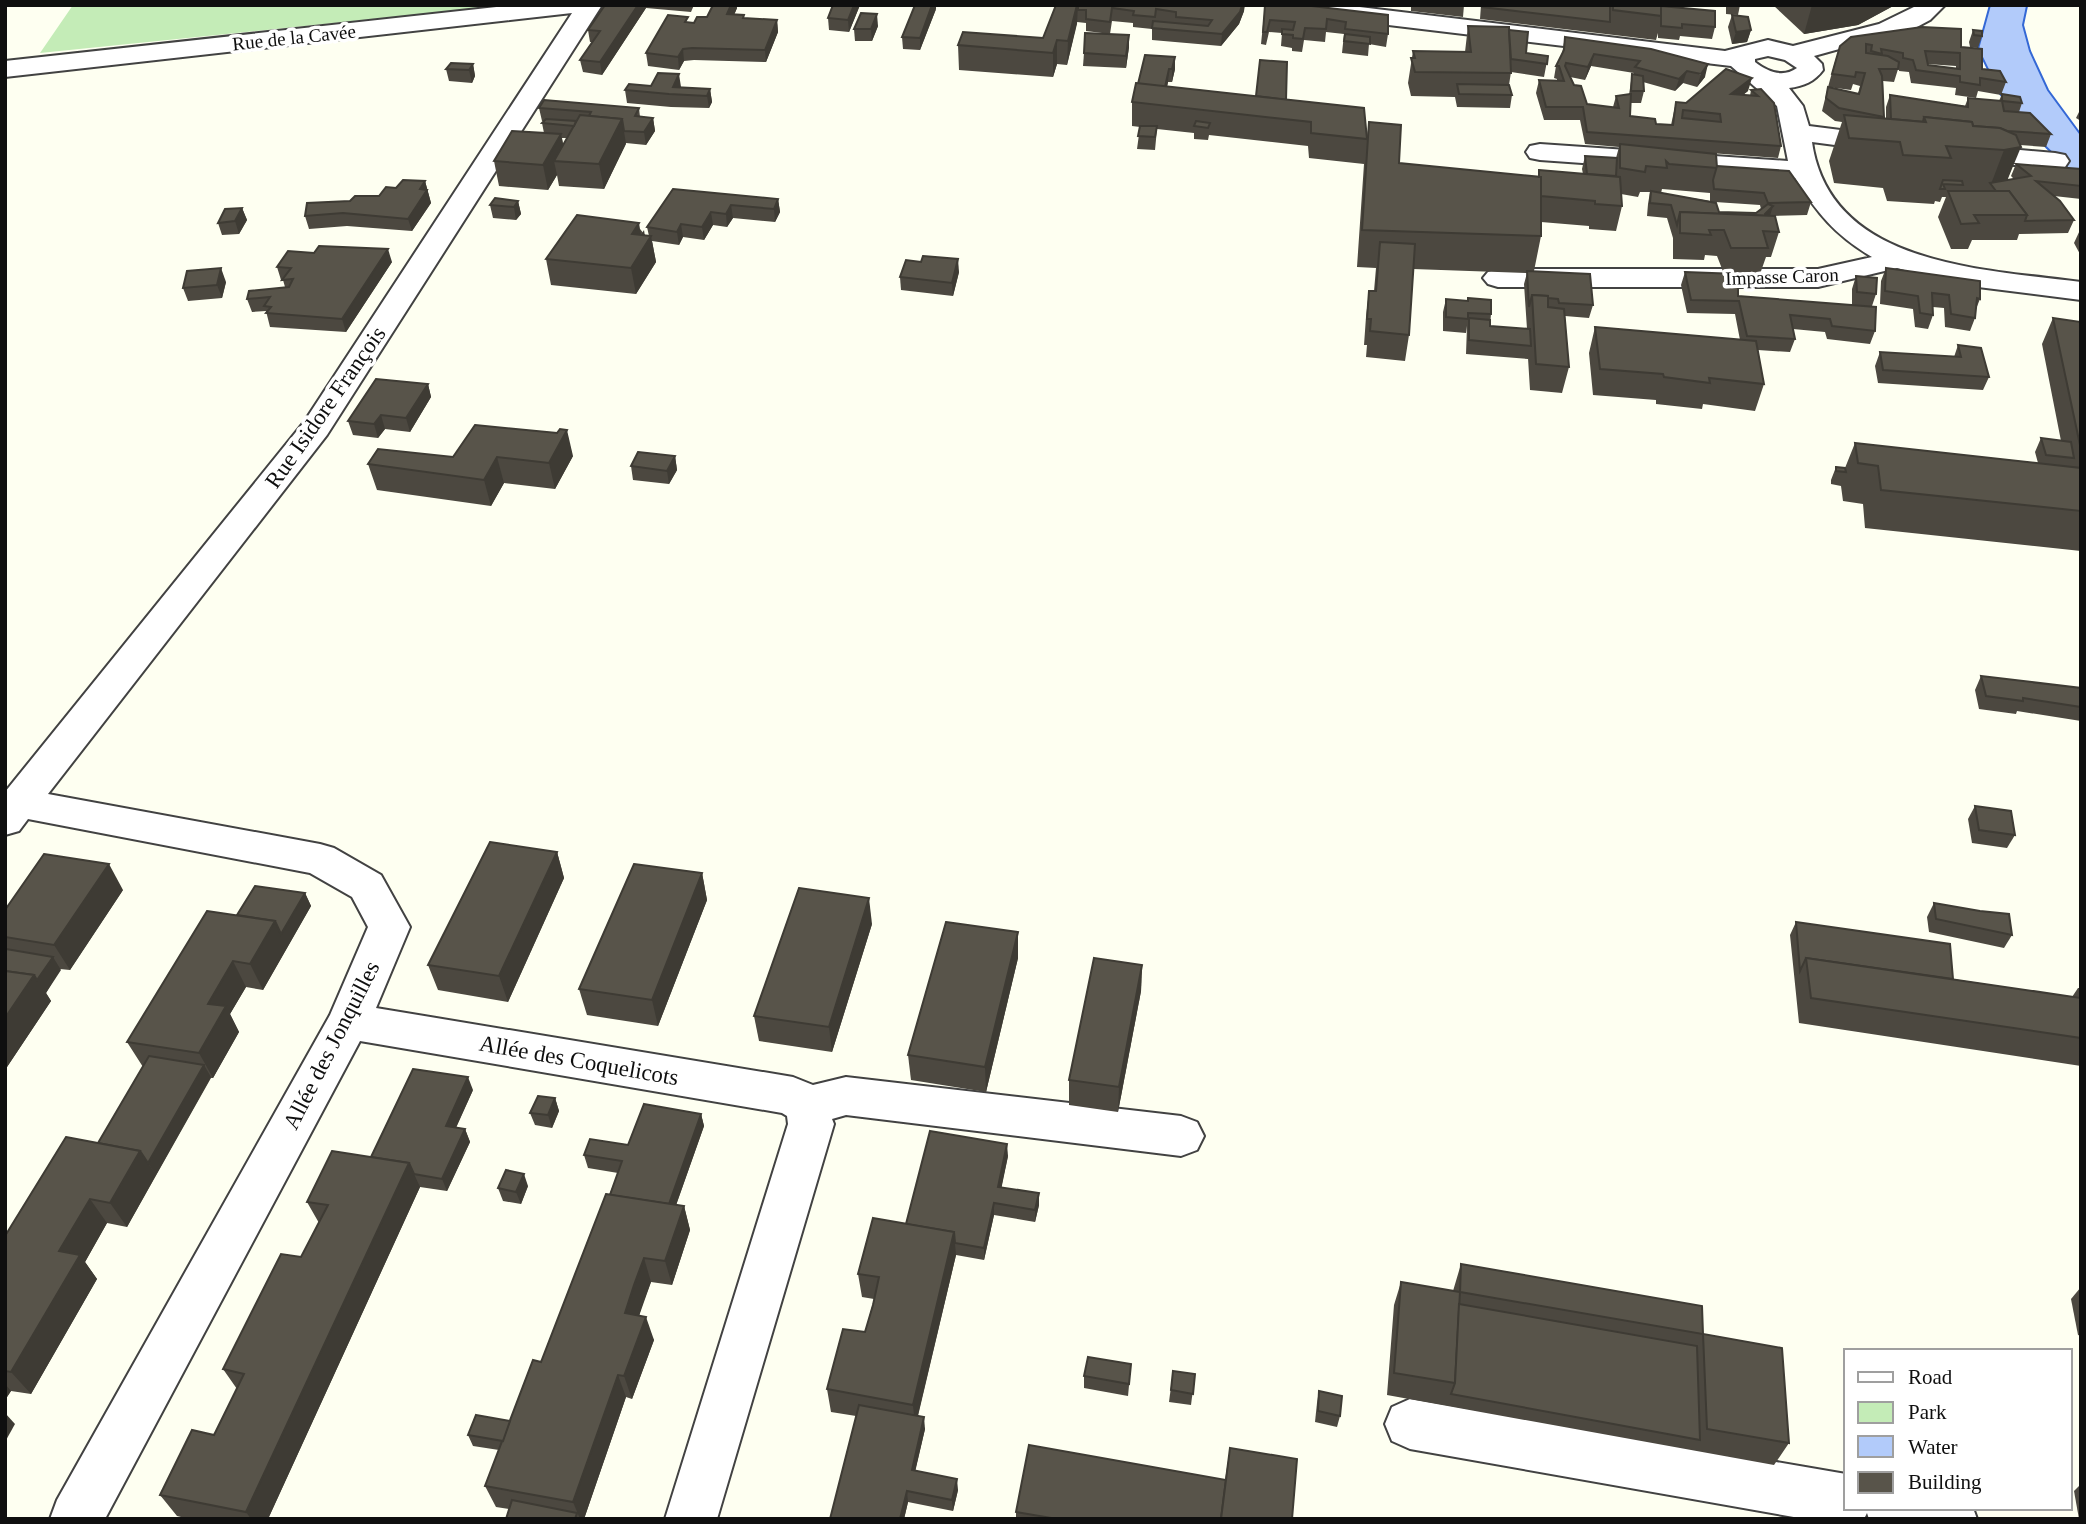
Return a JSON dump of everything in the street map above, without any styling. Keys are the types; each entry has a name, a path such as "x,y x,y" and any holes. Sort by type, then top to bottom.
{"street":[{"name":"Rue de la Cavée","path":"5,69 583,5"},
{"name":"Rue Isidore François","path":"12,811 316,428 590,5"},
{"path":"1296,6 1725,59 1778,80 1841,39 1881,32 1905,23 1933,5"},
{"path":"1748,66 1793,119 1921,148 2055,161"},
{"path":"1797,66 1799,88 1793,119 1804,170 1819,197 1850,232 1868,246 1896,259 1953,275 2081,291"},
{"path":"1540,152 1804,170"},
{"name":"Impasse Caron","path":"1498,278 1818,278 1852,272 1896,259"},
{"name":"Allée des Jonquilles","path":"12,811 320,859 368,886 389,927 349,1021 76,1519"},
{"name":"Allée des Coquelicots","path":"349,1021 793,1096 807,1106"},
{"path":"691,1519 811,1124 807,1106 846,1096 1181,1136"},
{"path":"1410,1424 1844,1500"},
{"path":"1902,1510 1951,1519"}],"green space":[{"path":"73,5 510,5 40,53"}],"water":[{"path":"1990,5 2034,5 2027,6 2023,25 2030,51 2048,90 2081,135 2081,181 2046,147 2000,94 1978,49"}],"building":[{"path":"605,5 638,5 600,62 580,60 600,31 588,30"},
{"path":"713,5 731,5 727,14 744,15 743,18 777,20 765,50 692,48 683,49 678,57 646,53 668,15 688,17 685,22 694,23 697,17 707,17"},
{"path":"833,5 854,5 848,20 828,18"},
{"path":"915,5 932,5 920,38 902,37"},
{"path":"1056,5 1077,5 1068,41 1057,40 1053,53 958,45 963,32 1043,38"},
{"path":"1078,5 1242,5 1240,12 1222,34 1152,28 1153,21 1208,26 1212,20 1176,17 1176,12 1156,9 1155,17 1133,15 1134,11 1112,8 1110,22 1086,19 1086,10 1078,10"},
{"path":"1265,5 1303,5 1388,15 1388,34 1345,29 1346,22 1327,19 1326,29 1305,28 1303,39 1282,34 1282,29 1293,30 1295,22 1270,20 1267,32 1263,32"},
{"path":"1610,5 1610,22 1482,7"},
{"path":"1613,5 1661,5 1662,16 1613,10"},
{"path":"1661,6 1715,11 1715,27 1682,24 1682,28 1661,26"},
{"path":"861,13 877,14 871,29 854,29"},
{"path":"1732,15 1748,17 1751,30 1736,32"},
{"path":"1468,26 1509,27 1511,73 1415,72 1411,58 1415,58 1413,51 1471,52"},
{"path":"1922,27 1961,29 1961,47 1982,49 1982,69 2000,71 2006,82 1980,78 1980,85 1960,82 1960,76 1916,70 1913,60 1903,58 1903,53 1881,49 1882,54 1871,51 1872,45 1866,44 1866,53 1888,56 1899,62 1898,69 1879,69 1882,76 1884,117 1839,108 1826,98 1828,87 1859,94 1865,73 1856,72 1855,77 1832,74 1840,46 1851,37","holes":["1925,51 1960,53 1960,69 1928,65"]},
{"path":"1509,30 1528,32 1526,53 1548,56 1547,64 1511,59"},
{"path":"1973,30 1982,31 1982,36 1974,35"},
{"path":"1085,33 1129,35 1126,56 1084,53"},
{"path":"1345,34 1370,37 1370,44 1344,41"},
{"path":"1565,37 1651,49 1708,64 1701,74 1687,71 1679,79 1635,67 1640,61 1594,54 1588,67 1566,63 1574,85 1581,86 1587,104 1619,108 1616,96 1631,94 1630,116 1655,119 1656,124 1673,125 1676,102 1686,103 1726,69 1752,78 1731,94 1758,96 1751,90 1761,89 1774,103 1781,146 1587,132 1583,107 1546,107 1539,80 1564,81 1559,66 1556,66 1564,50","holes":["1683,110 1720,114 1721,122 1682,118"]},
{"path":"1145,55 1175,57 1165,87 1138,84"},
{"path":"1260,60 1287,62 1286,100 1256,96"},
{"path":"451,63 473,64 469,70 446,69"},
{"path":"658,73 679,74 673,87 710,89 707,96 625,90 629,84 651,86"},
{"path":"1632,74 1643,76 1644,91 1631,91"},
{"path":"1136,83 1364,108 1367,139 1311,133 1311,122 1132,102"},
{"path":"1457,84 1509,85 1512,95 1459,94"},
{"path":"2002,94 2020,97 2022,103 2002,101"},
{"path":"1890,95 1968,107 1968,98 2002,101 2004,111 2030,113 2051,134 2007,131 1973,126 1972,122 1924,117 1923,122 1891,119"},
{"path":"544,100 639,108 635,116 653,118 644,132 624,131 622,119 589,116 591,112 539,108"},
{"path":"580,115 622,119 599,164 554,161"},
{"path":"1844,115 1926,122 1924,117 1972,122 1973,126 2000,128 2016,135 2021,147 2004,150 1946,146 1951,158 1903,155 1900,142 1849,138"},
{"path":"546,119 576,121 574,126 542,123"},
{"path":"1196,121 1210,123 1208,128 1194,126"},
{"path":"1369,122 1401,125 1399,163 1541,177 1541,236 1362,230"},
{"path":"1140,126 1157,126 1155,137 1138,136"},
{"path":"512,131 561,134 543,165 494,161"},
{"path":"1620,144 1716,154 1717,168 1669,164 1666,161 1667,168 1646,166 1645,172 1620,168"},
{"path":"1585,156 1617,158 1616,176 1587,174"},
{"path":"2016,164 2081,169 2081,186 2036,181 2060,201 2074,220 2025,221 2027,215 2009,191 1996,191 1990,183 2031,176"},
{"path":"1717,166 1789,171 1811,202 1768,203 1764,193 1714,189 1713,180"},
{"path":"1539,170 1620,177 1622,206 1541,196"},
{"path":"403,180 425,181 420,189 427,190 408,219 343,213 305,216 307,203 350,201 355,196 379,196 386,187 396,188"},
{"path":"1943,180 1962,181 1963,185 1943,184 1945,189 1940,189"},
{"path":"673,189 778,199 774,209 731,205 726,214 711,212 702,227 681,224 677,232 647,227"},
{"path":"1651,191 1716,203 1719,212 1756,213 1768,204 1773,206 1766,216 1680,212 1677,225 1671,205 1650,203"},
{"path":"1948,191 2009,191 2027,215 1974,215 1979,223 1961,224"},
{"path":"495,198 518,201 514,207 490,205"},
{"path":"242,208 235,221 218,223 225,209"},
{"path":"1680,212 1775,216 1779,232 1763,231 1768,248 1731,248 1724,230 1709,230 1711,235 1680,233"},
{"path":"577,215 639,223 632,234 651,236 631,268 546,259"},
{"path":"1380,242 1415,244 1409,335 1370,331 1371,319 1367,319 1369,291 1376,291"},
{"path":"319,246 388,249 342,319 266,313 271,307 264,306 270,297 247,299 249,291 289,287 293,279 282,280 291,268 277,267 288,251 314,253"},
{"path":"923,256 958,259 952,283 900,277 906,260 921,262"},
{"path":"221,268 217,285 183,288 187,271"},
{"path":"1886,268 1980,281 1980,299 1977,298 1975,318 1951,314 1949,295 1932,293 1933,315 1920,313 1918,296 1885,291"},
{"path":"1527,271 1590,274 1593,305 1559,303 1558,299 1548,296 1532,295 1529,307"},
{"path":"1685,272 1738,274 1738,296 1876,307 1875,331 1832,326 1830,319 1790,315 1795,339 1747,336 1739,301 1691,300"},
{"path":"1856,276 1877,278 1876,294 1857,292"},
{"path":"1532,295 1548,296 1548,307 1564,309 1569,367 1536,364"},
{"path":"1468,298 1491,300 1491,314 1468,313 1468,319 1446,317 1446,299 1468,301"},
{"path":"1469,318 1490,320 1490,326 1530,329 1531,346 1469,340"},
{"path":"2053,318 2081,322 2081,445 2080,445"},
{"path":"1595,327 1756,341 1764,384 1709,378 1710,383 1664,377 1663,374 1600,369"},
{"path":"1958,345 1981,348 1989,377 1883,370 1880,352 1961,357"},
{"path":"376,379 428,384 406,418 381,415 374,424 348,421"},
{"path":"475,425 557,433 560,429 567,430 549,463 497,457 484,480 368,464 378,449 453,457"},
{"path":"2041,438 2071,442 2074,458 2046,455"},
{"path":"1855,443 2081,468 2081,511 1881,490 1878,466 1858,463"},
{"path":"638,452 675,456 667,471 631,466"},
{"path":"1836,467 1845,468 1846,472 1836,471"},
{"path":"1981,676 2081,688 2081,707 2023,698 2023,701 1986,696"},
{"path":"1975,806 2011,811 2015,835 1979,830"},
{"path":"490,842 557,852 499,976 428,965"},
{"path":"44,854 109,864 54,945 5,937 5,910"},
{"path":"634,864 702,873 652,1000 579,989"},
{"path":"255,886 305,893 281,934 275,921 237,915"},
{"path":"799,888 869,898 829,1027 754,1016"},
{"path":"1934,903 2009,914 2012,935 1936,919"},
{"path":"207,911 275,921 250,964 233,961 208,1004 226,1006 199,1053 127,1042"},
{"path":"946,922 1018,932 985,1067 908,1055"},
{"path":"1796,922 1950,944 1953,979 1806,958 1800,971"},
{"path":"5,949 53,957 37,980 34,975 5,971"},
{"path":"1094,958 1142,965 1119,1087 1069,1080"},
{"path":"1806,958 2081,998 2081,1038 1811,998"},
{"path":"5,971 34,975 5,1018"},
{"path":"149,1056 204,1065 148,1163 140,1151 98,1143"},
{"path":"413,1069 468,1077 446,1126 465,1129 442,1179 414,1174 409,1163 371,1157"},
{"path":"538,1096 555,1098 548,1115 530,1113"},
{"path":"644,1104 701,1114 669,1204 610,1195 622,1161 584,1155 590,1139 628,1145"},
{"path":"930,1131 1007,1144 998,1187 1039,1193 1035,1210 994,1203 984,1248 955,1243 954,1232 906,1224"},
{"path":"66,1137 140,1151 110,1203 90,1199 59,1251 80,1255 11,1372 5,1371 5,1236"},
{"path":"332,1151 409,1163 246,1512 160,1495 192,1430 214,1435 244,1374 223,1369 281,1254 301,1257 328,1205 307,1202"},
{"path":"506,1170 524,1174 516,1192 498,1188"},
{"path":"606,1194 684,1206 665,1261 644,1258 625,1313 646,1317 624,1376 618,1375 573,1502 485,1486 533,1360 541,1362"},
{"path":"873,1218 954,1232 913,1405 827,1389 843,1329 865,1332 873,1305 879,1277 858,1274"},
{"path":"1461,1264 1702,1306 1703,1334 1460,1292"},
{"path":"1401,1282 1460,1292 1455,1383 1394,1373"},
{"path":"1459,1304 1697,1346 1700,1440 1451,1394 1455,1383"},
{"path":"1703,1334 1782,1348 1789,1443 1707,1429"},
{"path":"1088,1357 1131,1364 1129,1384 1084,1376"},
{"path":"1173,1371 1195,1374 1193,1394 1171,1390"},
{"path":"1319,1391 1342,1396 1340,1416 1318,1411"},
{"path":"859,1405 924,1417 912,1470 957,1479 952,1500 907,1491 900,1519 830,1519"},
{"path":"476,1415 510,1421 503,1441 468,1435"},
{"path":"1029,1445 1226,1480 1221,1519 1057,1519 1016,1512"},
{"path":"1230,1448 1297,1459 1292,1519 1221,1519"},
{"path":"512,1500 577,1513 575,1519 506,1519"}]}
